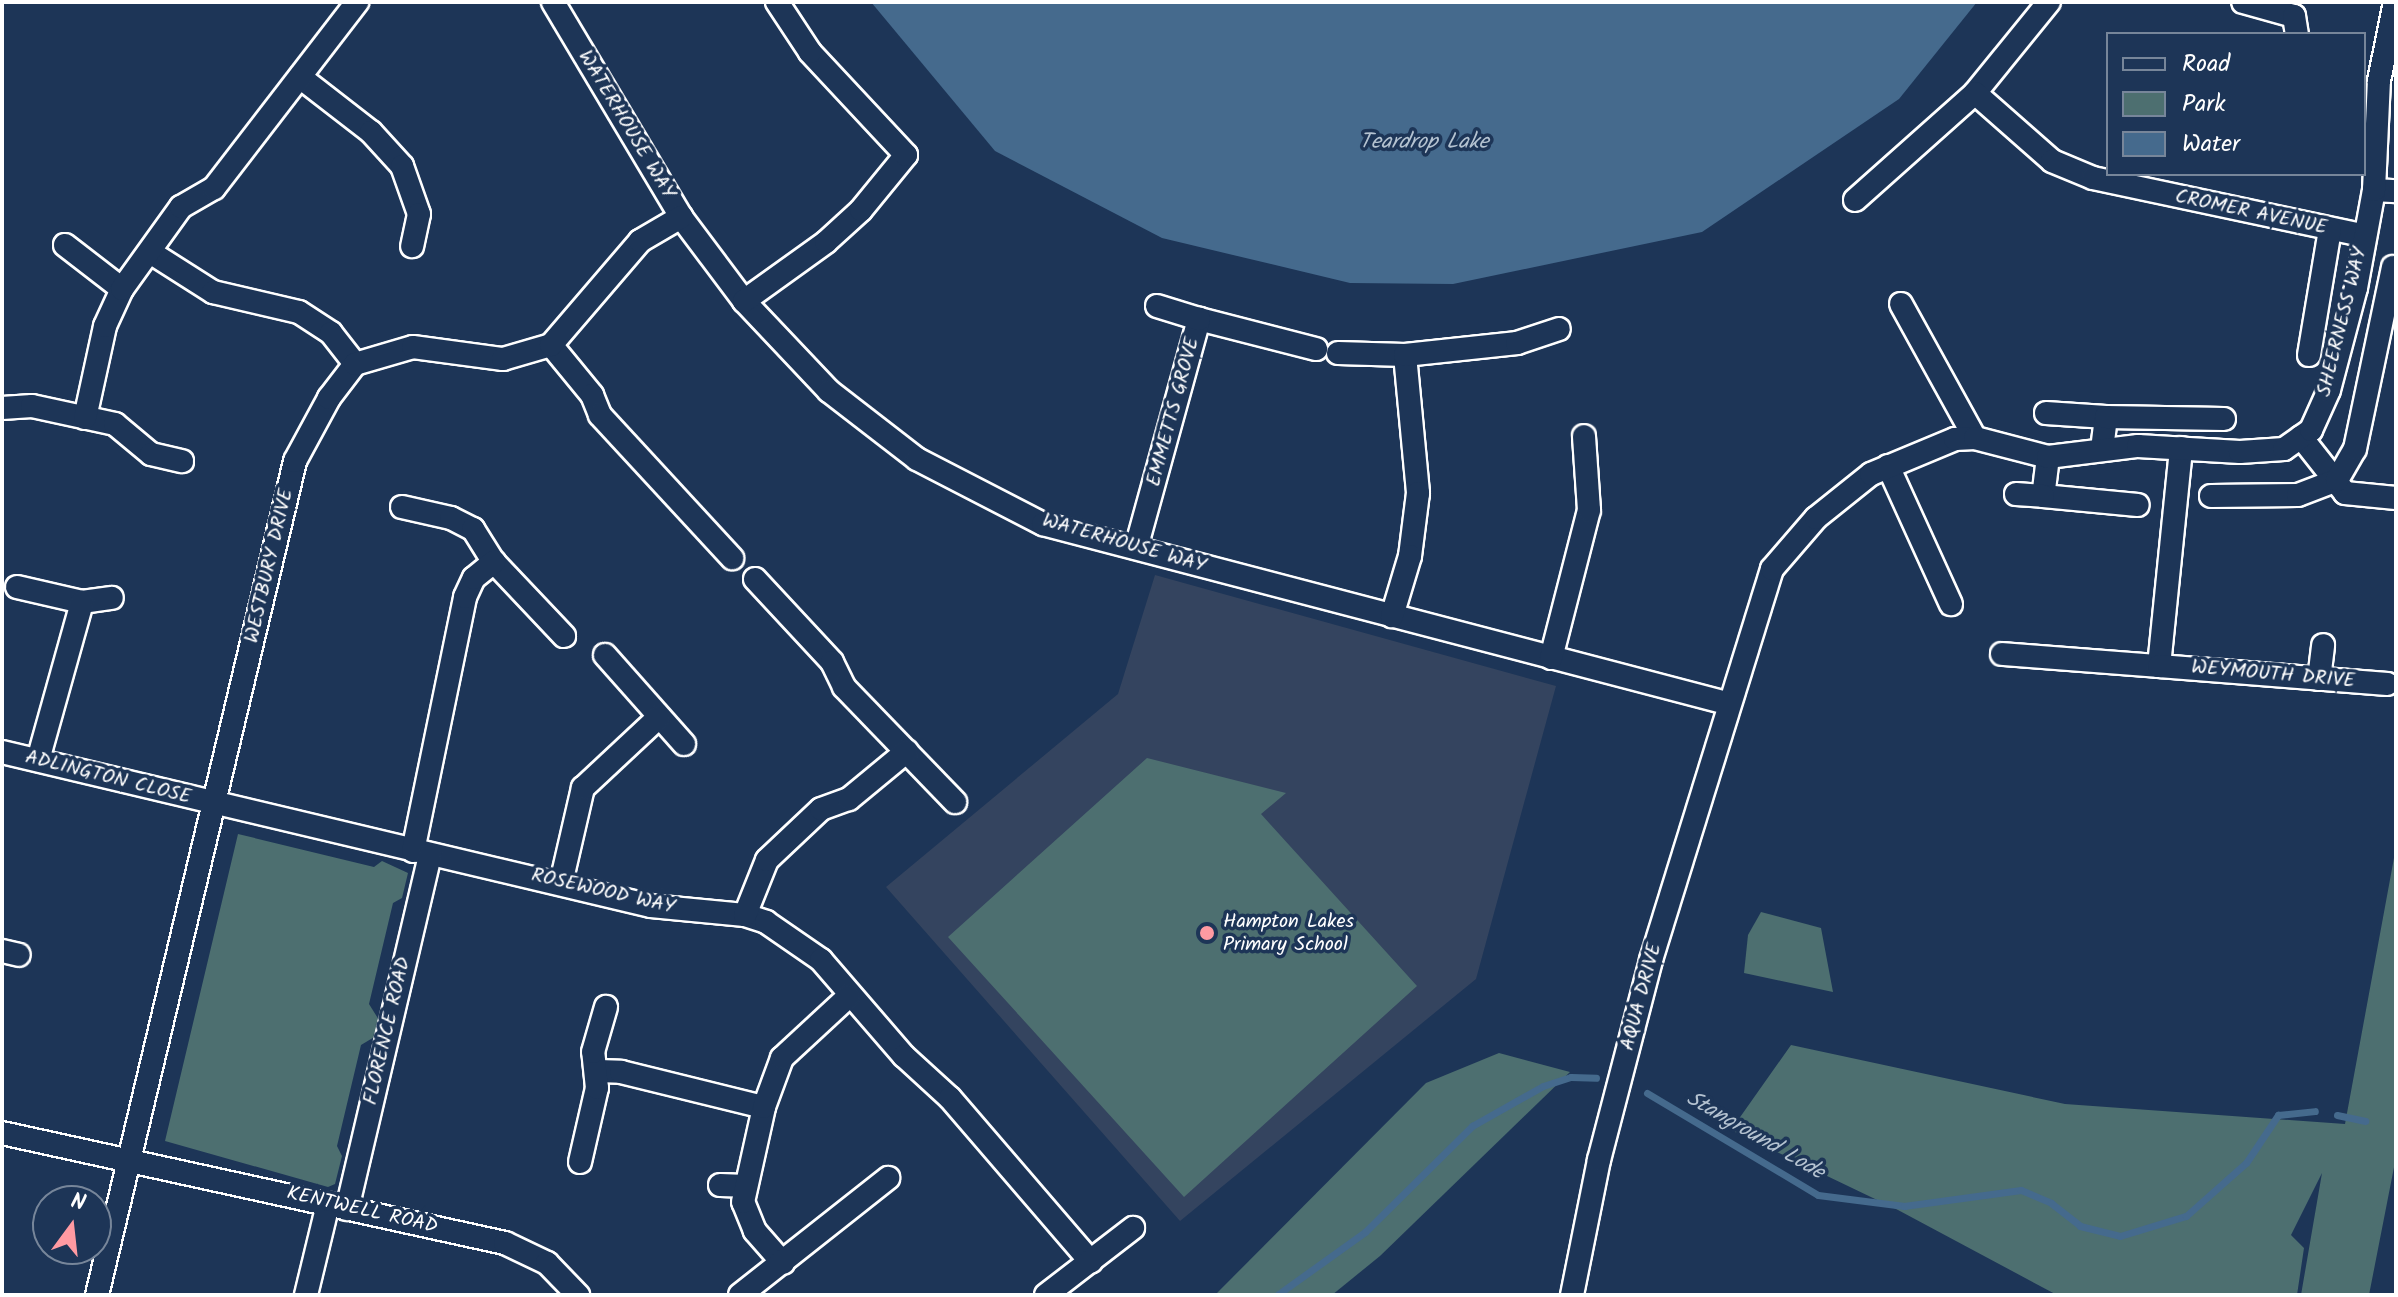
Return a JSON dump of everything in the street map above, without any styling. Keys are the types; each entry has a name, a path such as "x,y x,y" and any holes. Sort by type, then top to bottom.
{"street":[{"path":"85,418 105,326 122,289 181,207 214,188 357,2"},
{"name":"WATERHOUSE WAY","path":"553,2 681,217 744,301 829,391 917,459 1043,524 1727,703"},
{"path":"744,301 826,242 861,210 906,155 810,52 777,2"},
{"path":"1855,200 1975,93 2049,2"},
{"path":"2243,2 2294,16 2297,32"},
{"name":"SHEERNESS WAY","path":"2301,437 2311,430 2329,390 2365,236 2385,190 2379,92 2395,2"},
{"path":"300,77 376,126 402,166 419,214 412,246"},
{"name":"CROMER AVENUE","path":"1975,93 2052,161 2093,178 2365,236"},
{"path":"150,252 213,292 299,312 331,333 355,364 413,347 503,359 551,345 640,241 681,217"},
{"name":"SHEERNESS WAY","path":"2309,355 2330,230"},
{"path":"65,245 122,289"},
{"path":"2211,496 2298,495 2337,480 2355,449 2393,267"},
{"path":"1901,304 1975,438"},
{"name":"EMMETTS GROVE","path":"1136,548 1199,319 1157,306"},
{"path":"1199,319 1316,349"},
{"path":"1338,353 1405,355 1517,343 1559,329"},
{"path":"551,345 592,395 600,415 639,470 732,558"},
{"path":"1392,616 1410,556 1418,493 1405,355"},
{"name":"WESTBURY DRIVE","path":"97,1295 295,461 329,398 355,364"},
{"path":"2,408 32,406 115,424 151,454 182,461"},
{"path":"2046,413 2224,419"},
{"path":"2102,449 2106,417"},
{"path":"1551,658 1589,510 1584,436"},
{"path":"1727,703 1772,569 1816,518 1888,466 1955,439 1975,438 2048,457 2102,449 2284,449 2301,437 2345,493 2396,498"},
{"path":"2159,666 2181,448"},
{"path":"2043,496 2048,457"},
{"path":"1888,466 1951,604"},
{"path":"2016,494 2138,505"},
{"path":"402,507 451,518 473,529 494,562 564,636"},
{"name":"FLORENCE ROAD","path":"306,1295 337,1206 422,853 465,597 474,578 494,562"},
{"path":"755,579 832,662 844,687 955,802"},
{"path":"17,587 82,602 112,598"},
{"path":"38,760 82,602"},
{"path":"2319,679 2323,645"},
{"name":"WEYMOUTH DRIVE","path":"2002,654 2387,684"},
{"path":"605,655 684,744"},
{"name":"AQUA DRIVE","path":"1572,1295 1611,1114 1727,703"},
{"path":"561,883 583,788 659,717"},
{"path":"745,915 767,860 821,809 849,799 907,751"},
{"name":"ADLINGTON CLOSE","path":"2,752 214,805"},
{"name":"ROSEWOOD WAY","path":"214,805 651,906 745,915 802,943 849,996 950,1098 1091,1262"},
{"path":"783,1263 747,1218 745,1186 764,1107 782,1058 849,996"},
{"path":"580,1162 598,1071 593,1052 606,1007"},
{"path":"598,1071 621,1072 764,1107"},
{"name":"KENTWELL ROAD","path":"2,1133 131,1158 518,1247 547,1263 578,1295"},
{"path":"740,1295 888,1178"},
{"path":"720,1185 745,1186"},
{"path":"1046,1295 1133,1228"}],"shaded area":[{"name":"Hampton Lakes Primary School","path":"1155,575 1556,686 1476,979 1180,1221 886,887 1118,694"}],"green space":[{"path":"1147,758 1286,793 1261,814 1417,986 1184,1197 948,937"},
{"path":"238,834 374,867 382,861 408,873 402,898 393,903 369,1004 379,1020 376,1036 361,1045 337,1146 342,1156 335,1184 328,1187 165,1141"},
{"path":"2396,847 2396,1157 2369,1295 2301,1295 2322,1173 2291,1235 2304,1248 2297,1295 2057,1295 1898,1210 1731,1130 1791,1045 2065,1104 2345,1124"},
{"path":"1761,912 1821,928 1833,992 1744,973 1748,935"},
{"path":"1499,1053 1570,1072 1380,1256 1332,1295 1215,1295 1426,1083"}],"water":[{"name":"Teardrop Lake","path":"871,2 1977,2 1899,99 1702,232 1453,284 1350,283 1162,238 995,151"}],"waterway":[{"name":"Stanground Lode","path":"1277,1295 1365,1232 1472,1126 1543,1086 1571,1077 1596,1078"},
{"name":"Stanground Lode","path":"1647,1093 1818,1195 1904,1206 2021,1190 2051,1203 2080,1226 2120,1236 2186,1216 2246,1163 2278,1115 2315,1111"},
{"path":"2337,1115 2365,1121"}],"place":[{"name":"Hampton Lakes Primary School","path":"1207,933"}]}
